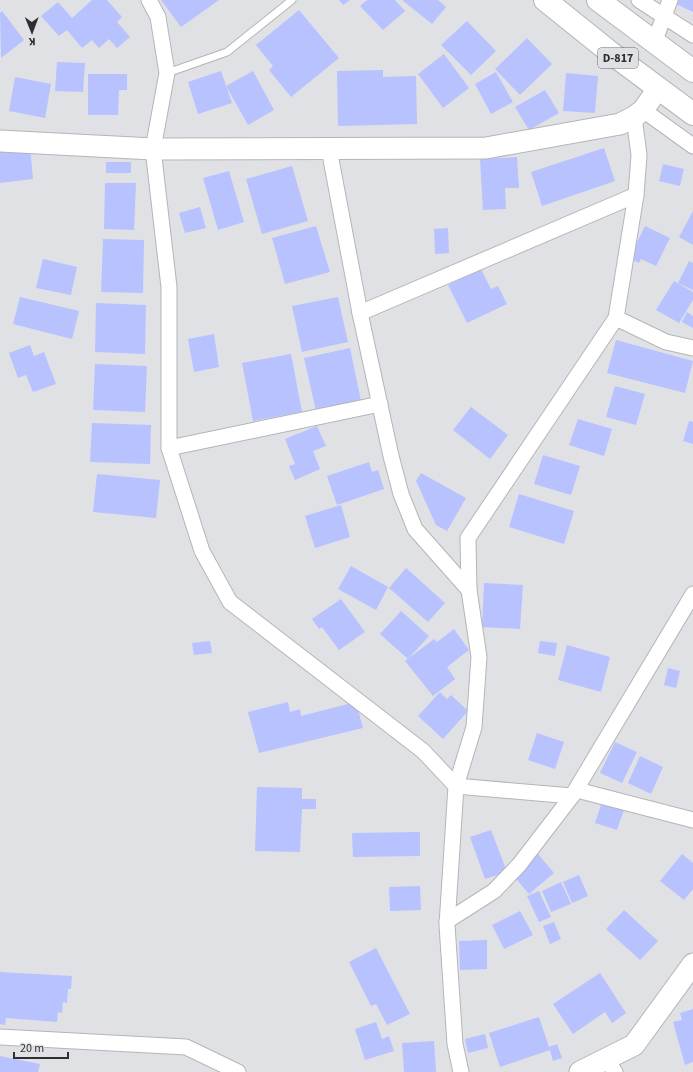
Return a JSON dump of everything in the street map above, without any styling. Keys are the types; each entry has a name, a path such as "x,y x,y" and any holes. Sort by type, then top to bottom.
{"highway":[{"name":"D-817","path":"545,0 611,53 693,114"},
{"name":"D-817","path":"598,0 693,71"}],"main road":[{"path":"0,141 153,149 486,148 620,124 638,113 658,88"},
{"path":"580,1072 611,1066 634,1045 693,964"}],"street":[{"path":"149,0 158,17 167,73 153,149 168,287 169,448 202,552 230,602 423,751 456,786 574,793 693,820"},
{"path":"638,0 693,35"},
{"path":"654,43 670,0"},
{"path":"638,113 693,146"},
{"path":"461,1072 455,1044 447,921 456,786 474,726 479,657 469,590 468,538 616,318 636,195 639,155 638,113"},
{"path":"329,149 360,313 390,456 401,494 415,529 469,590"},
{"path":"360,313 636,195"},
{"path":"616,318 666,342 693,348"},
{"path":"169,448 380,404"},
{"path":"447,921 494,891 519,865 574,793 693,594"},
{"path":"0,1037 186,1047 238,1072"}],"lane":[{"path":"167,73 227,52 292,0"}],"building":[{"path":"92,0 107,0 122,17 117,22 130,37 117,48 109,39 99,48 92,40 82,48 67,30 59,36 41,16 58,2 72,18"},
{"path":"161,0 219,0 181,27"},
{"path":"339,0 350,0 343,5"},
{"path":"367,0 395,0 405,11 383,30 360,6"},
{"path":"402,0 438,0 446,7 432,24"},
{"path":"676,0 693,0 693,12 674,3"},
{"path":"299,10 339,58 291,97 269,70 273,66 256,45"},
{"path":"2,11 24,40 1,58 0,13"},
{"path":"467,21 496,51 471,75 441,45"},
{"path":"527,38 552,64 520,95 495,69"},
{"path":"444,54 469,88 443,108 418,74"},
{"path":"57,62 85,63 83,92 55,91"},
{"path":"383,70 383,77 416,76 417,124 338,126 337,71"},
{"path":"221,71 232,103 198,114 188,82"},
{"path":"253,71 274,110 248,125 226,86"},
{"path":"496,72 513,102 491,114 475,84"},
{"path":"566,73 598,76 595,113 563,111"},
{"path":"88,74 127,74 127,90 119,90 118,115 88,115"},
{"path":"15,77 51,84 45,118 9,111"},
{"path":"545,90 559,113 529,130 515,107"},
{"path":"30,147 33,179 0,183 0,151"},
{"path":"604,148 615,181 542,206 531,172"},
{"path":"517,157 519,188 505,188 506,209 483,210 480,159"},
{"path":"106,162 131,162 131,173 106,173"},
{"path":"663,164 684,169 680,186 659,181"},
{"path":"292,166 308,221 262,234 246,179"},
{"path":"229,171 244,222 218,230 203,178"},
{"path":"105,183 136,183 134,230 104,229"},
{"path":"200,207 206,228 185,233 179,213"},
{"path":"693,211 693,245 679,237"},
{"path":"316,226 330,272 285,284 272,238"},
{"path":"645,226 670,238 656,266 641,259 639,263 629,258"},
{"path":"448,228 449,253 435,254 434,229"},
{"path":"103,239 144,240 143,293 101,292"},
{"path":"43,259 77,267 71,295 36,288"},
{"path":"689,261 693,263 693,290 678,283"},
{"path":"481,269 491,289 498,286 507,304 467,323 448,285"},
{"path":"674,281 693,292 693,300 679,323 656,310"},
{"path":"20,297 79,311 72,339 13,324"},
{"path":"338,297 348,342 302,352 292,306"},
{"path":"96,303 146,305 145,354 95,352"},
{"path":"687,312 693,316 693,328 682,322"},
{"path":"214,334 219,367 194,372 188,339"},
{"path":"616,340 693,361 685,393 607,373"},
{"path":"30,345 34,356 44,352 56,384 33,392 26,375 18,378 9,353"},
{"path":"350,348 361,401 316,411 304,358"},
{"path":"291,354 302,412 253,421 242,363"},
{"path":"95,364 147,366 145,412 93,410"},
{"path":"615,386 645,394 636,425 606,417"},
{"path":"471,407 508,435 490,459 453,430"},
{"path":"578,419 612,429 604,456 569,445"},
{"path":"689,421 693,422 693,444 683,441"},
{"path":"92,423 151,425 150,464 90,462"},
{"path":"317,426 326,446 313,451 320,469 295,480 289,466 295,464 285,439"},
{"path":"543,455 580,466 571,495 534,484"},
{"path":"369,462 372,472 378,470 384,489 337,505 327,476"},
{"path":"421,473 466,498 447,531 436,525 416,481"},
{"path":"97,474 160,480 156,518 93,512"},
{"path":"519,494 574,511 564,544 509,527"},
{"path":"341,505 350,537 315,548 305,516"},
{"path":"351,566 388,587 376,610 338,589"},
{"path":"406,568 445,603 428,622 389,588"},
{"path":"484,583 523,585 520,629 482,627"},
{"path":"341,599 365,632 339,650 322,627 319,629 312,619"},
{"path":"401,611 429,636 408,659 380,634"},
{"path":"454,629 469,650 447,667 455,679 433,696 405,661 434,639 437,642"},
{"path":"210,641 212,653 194,655 192,643"},
{"path":"540,641 557,643 555,656 538,653"},
{"path":"567,645 610,657 601,692 558,680"},
{"path":"668,668 680,671 676,688 664,685"},
{"path":"440,692 447,699 451,695 468,711 443,739 418,716"},
{"path":"288,702 290,712 300,709 301,716 356,702 363,728 259,753 248,712"},
{"path":"537,733 564,742 555,769 528,760"},
{"path":"615,742 637,752 622,783 600,773"},
{"path":"640,756 663,767 651,794 628,783"},
{"path":"257,787 302,788 302,799 316,799 316,809 302,809 300,852 255,851"},
{"path":"603,799 625,807 617,830 595,823"},
{"path":"491,830 507,872 485,879 470,837"},
{"path":"420,832 420,856 353,857 352,833"},
{"path":"538,854 554,873 529,894 513,875"},
{"path":"682,854 693,863 693,889 684,900 660,881"},
{"path":"579,875 588,896 572,903 563,882"},
{"path":"561,882 571,904 551,912 542,891"},
{"path":"420,886 421,910 390,911 389,887"},
{"path":"539,891 551,917 539,922 527,896"},
{"path":"624,910 658,941 640,960 606,929"},
{"path":"520,911 533,935 504,949 492,925"},
{"path":"554,922 561,939 550,944 543,926"},
{"path":"487,940 487,969 460,970 459,941"},
{"path":"376,948 410,1014 387,1025 376,1004 371,1006 349,962"},
{"path":"0,972 72,976 71,989 68,989 67,1003 63,1002 62,1013 58,1012 57,1022 6,1018 5,1025 0,1024"},
{"path":"600,973 626,1013 612,1023 605,1012 573,1034 553,1004"},
{"path":"693,1009 693,1062 685,1065 673,1022 682,1020 680,1013"},
{"path":"539,1017 549,1047 557,1044 562,1058 553,1061 550,1050 500,1067 489,1033"},
{"path":"376,1022 382,1039 389,1036 394,1051 365,1060 355,1029"},
{"path":"485,1034 488,1048 468,1053 465,1039"},
{"path":"434,1041 436,1072 404,1072 402,1043"},
{"path":"0,1056 40,1064 38,1072 0,1072"}]}
